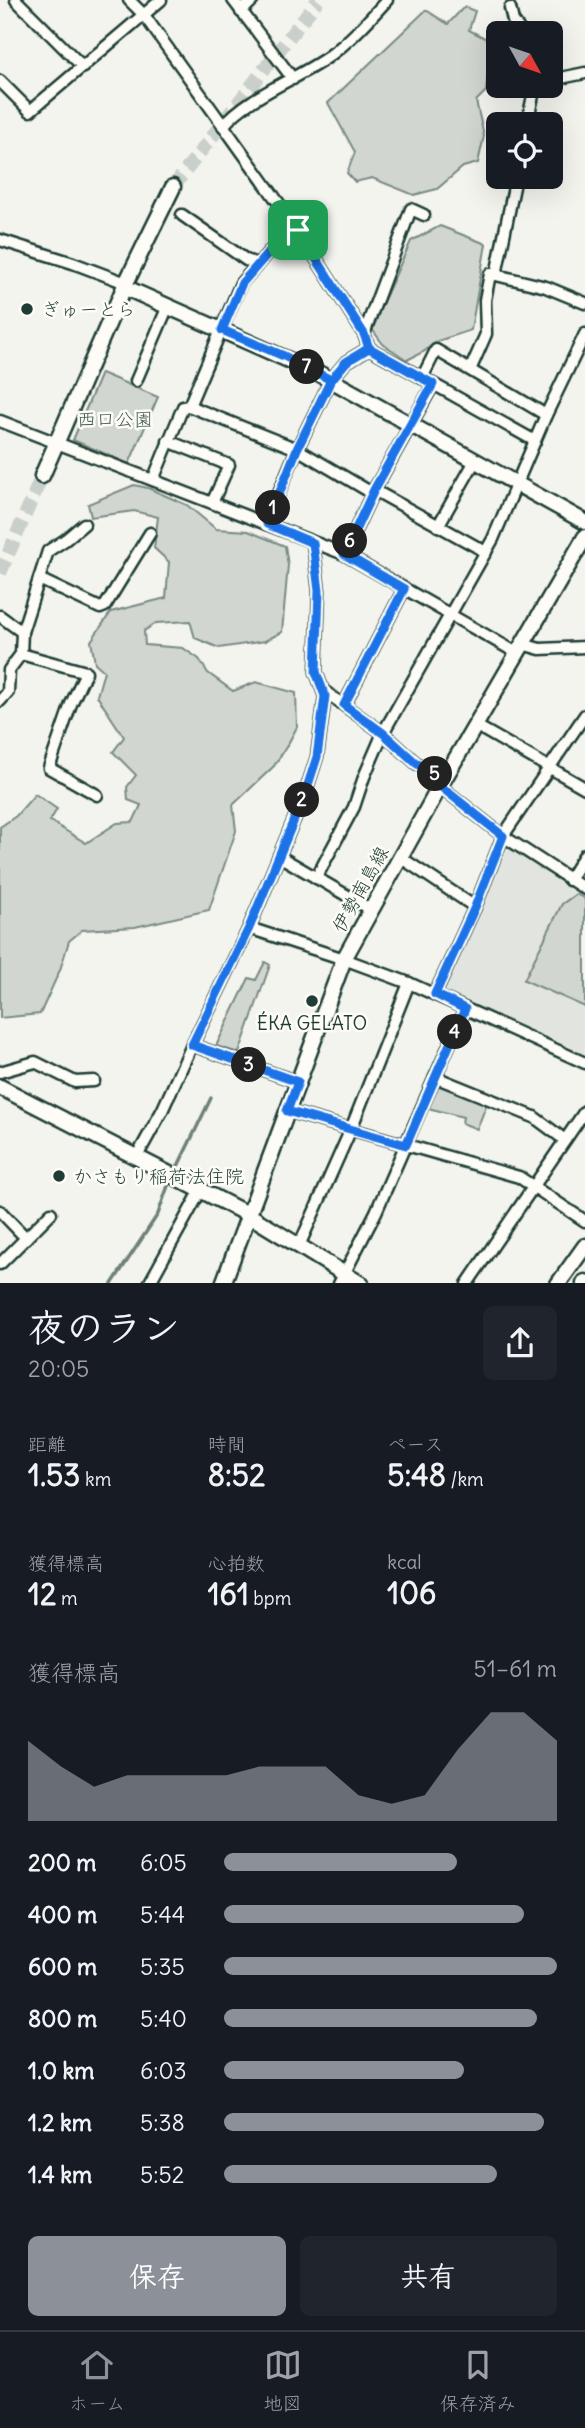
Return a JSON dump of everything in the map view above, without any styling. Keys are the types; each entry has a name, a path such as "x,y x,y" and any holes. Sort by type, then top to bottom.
{"street":[{"path":"16,0 83,67"},
{"path":"129,0 144,15 298,230 364,334 369,348 536,441"},
{"path":"0,81 30,111 161,0"},
{"path":"233,0 293,79"},
{"path":"241,12 253,0"},
{"path":"223,126 230,117 338,49 387,0"},
{"path":"510,8 513,21"},
{"path":"564,77 585,73"},
{"path":"42,476 125,285 173,187"},
{"path":"496,275 514,189"},
{"path":"364,334 411,209 424,215"},
{"path":"182,215 246,260 257,264"},
{"path":"190,406 242,283 257,264 298,230"},
{"path":"0,240 74,263 284,356 585,522"},
{"path":"471,369 486,334 485,300 490,274 546,287 585,303"},
{"path":"136,381 168,306"},
{"path":"316,878 355,807 383,733 486,552 585,334"},
{"path":"267,524 297,449 331,380 346,362 369,348"},
{"path":"422,378 436,350 546,415"},
{"path":"344,554 373,491 433,384"},
{"path":"153,480 183,407 190,406 297,449 486,552"},
{"path":"0,421 344,554 450,615 520,649 585,647"},
{"path":"168,441 229,465 212,503"},
{"path":"438,526 475,461"},
{"path":"0,701 8,692 9,670 21,654 22,632 50,548 65,540 84,524"},
{"path":"39,579 100,608 105,606 150,533"},
{"name":"伊勢南島線","path":"222,1283 344,959 475,725 585,537"},
{"path":"136,1158 162,1111 249,928 317,757 324,691 316,672 319,591 313,543"},
{"path":"344,705 404,589"},
{"path":"0,616 22,632"},
{"path":"21,654 81,669 86,673 71,704 49,768 97,795"},
{"path":"324,691 383,733 503,836 585,890"},
{"path":"435,994 475,907 503,836 585,715"},
{"path":"475,725 585,788"},
{"path":"569,880 585,854"},
{"path":"279,856 370,909"},
{"path":"400,857 475,907"},
{"path":"249,928 344,959 435,994 585,1063"},
{"path":"299,1246 351,1129 408,984"},
{"path":"342,1278 376,1212 465,1009"},
{"path":"192,1045 298,1082"},
{"path":"0,1072 34,1062 75,1083 94,1081"},
{"path":"435,1077 534,1117 565,1140"},
{"path":"0,1087 247,1214 299,1246 342,1278 361,1283"},
{"path":"287,1111 519,1177 585,1221"},
{"path":"467,1283 585,1111"},
{"path":"149,1283 201,1190"},
{"path":"0,1211 26,1238"},
{"path":"0,1264 51,1213"},
{"path":"558,1283 585,1246"}],"shaded area":[{"path":"507,849 512,849 585,894 585,1055 446,997 442,989"}],"green space":[{"path":"464,7 475,11 469,30 486,38 486,91 476,101 484,136 478,163 463,167 437,189 414,195 372,178 355,182 347,173 355,152 328,103 426,10 448,24"},
{"path":"440,226 486,244 471,330 435,342 425,351 407,360 383,344 371,328 411,241"},
{"name":"西口公園","path":"101,373 158,397 129,464 73,440"},
{"path":"134,485 148,488 187,505 216,529 248,531 285,546 288,565 282,632 265,641 219,648 195,638 190,621 156,623 144,631 145,645 183,648 199,659 208,673 233,691 256,682 296,693 297,727 274,766 233,805 236,831 209,910 135,927 82,930 69,941 60,970 40,1014 0,1018 0,827 16,816 35,794 57,809 50,821 86,843 117,823 133,822 141,805 128,800 127,787 136,775 113,752 124,737 97,696 104,671 95,663 91,641 111,612 166,598 169,562 154,548 158,517 134,511 91,517 88,504"},
{"path":"576,894 585,899 585,1007 524,980 562,904"},
{"path":"265,962 270,965 239,1053 216,1046 249,978 256,980"},
{"path":"441,1081 489,1098 477,1129 462,1123 463,1117 428,1108"}],"waterway":[{"path":"178,1166 211,1098"},
{"path":"113,1283 158,1214 169,1183"}],"tunnel":[{"path":"173,187 318,0"},
{"path":"0,573 42,476"}],"place":[{"name":"ぎゅーとら","path":"27,309"},
{"name":"ÉKA GELATO","path":"312,1001"},
{"name":"かさもり稲荷法住院","path":"59,1176"}],"route":[{"path":"298,230 254,267 242,283 222,330 284,356 331,380 346,362 369,348 433,384 374,490 344,554 404,589 344,705 383,733 416,763 444,779 440,786 503,836 475,907 435,994 465,1009 406,1145 287,1111 298,1082 192,1045 249,928 306,791 317,757 325,696 316,672 319,591 313,543 267,524 297,449 331,380 346,362 369,348 364,334 298,230"}]}
